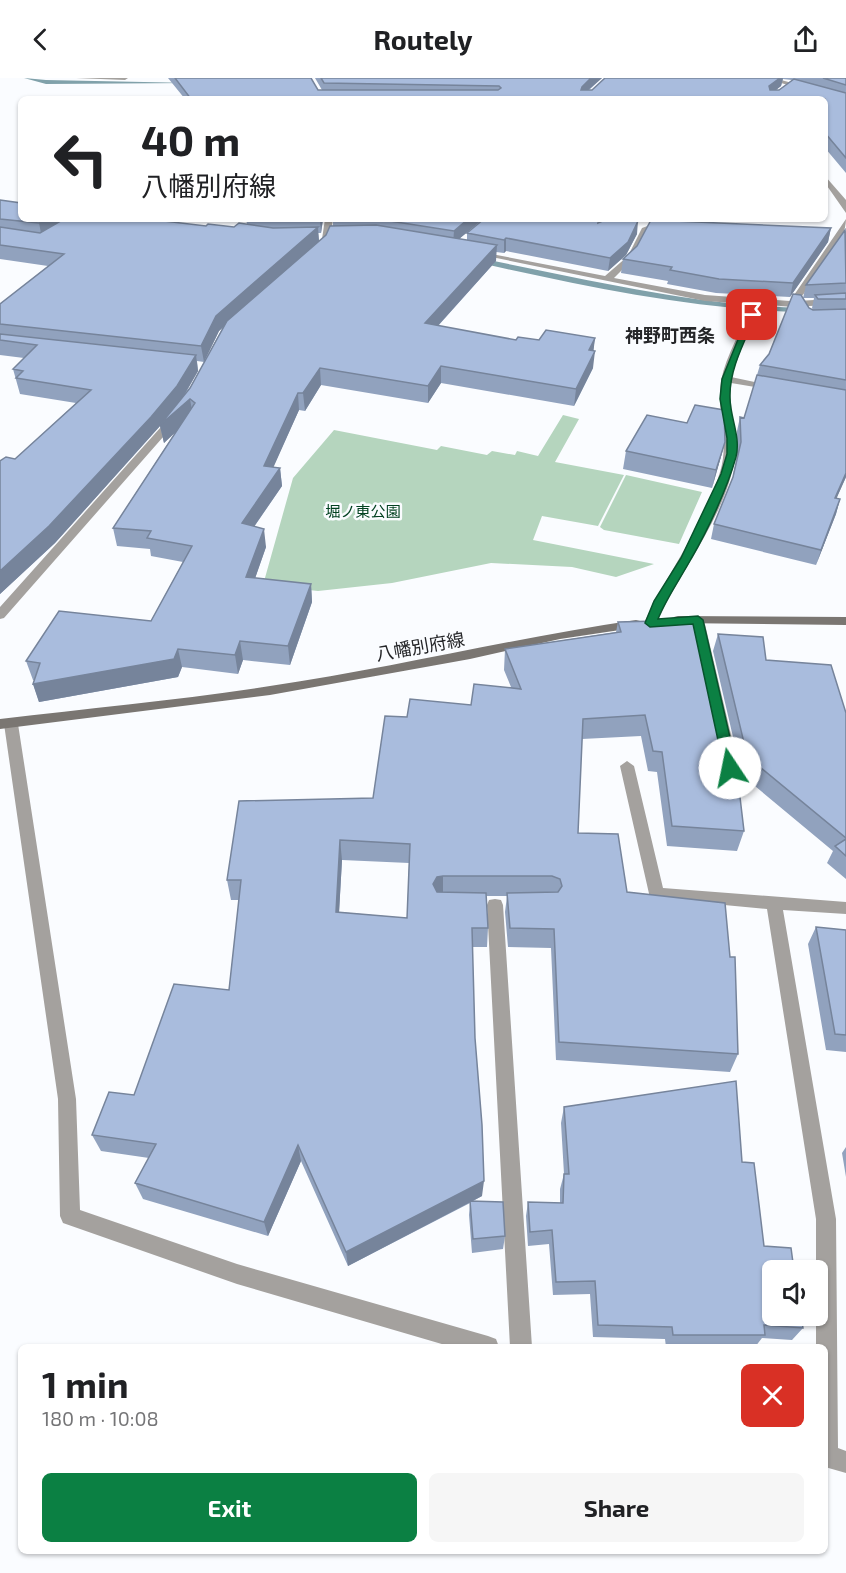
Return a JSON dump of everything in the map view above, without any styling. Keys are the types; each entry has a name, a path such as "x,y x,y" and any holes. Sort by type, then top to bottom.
{"main road":[{"name":"八幡別府線","path":"5,724 270,691 470,655 560,635 650,623 698,620 846,621"}],"street":[{"path":"79,78 125,78"},
{"path":"767,78 846,100"},
{"path":"783,89 790,84"},
{"path":"828,182 842,200 846,211"},
{"path":"800,306 846,221"},
{"path":"316,253 328,222"},
{"path":"608,278 621,270 640,244 645,230 666,222"},
{"path":"323,238 337,237"},
{"path":"832,248 846,248"},
{"path":"467,251 705,298 800,306 846,301"},
{"path":"650,623 660,601 687,558 732,454 732,438 725,399 726,379 752,315 754,302"},
{"path":"726,379 780,389"},
{"path":"0,615 179,412"},
{"path":"698,620 728,758"},
{"path":"5,724 67,1099 70,1216 237,1274 478,1344"},
{"path":"627,766 656,894 846,908"},
{"path":"475,904 501,905 521,1344"},
{"path":"774,904 826,1219 833,1458"}],"green space":[{"name":"堀ノ東公園","path":"563,415 579,419 555,462 624,475 598,526 542,516 533,540 654,564 616,577 572,567 491,563 392,583 318,591 263,585 293,478 334,430 437,450 441,446 487,455 492,451 515,455 517,451 538,456"},
{"path":"626,475 702,492 679,544 604,530 600,527"}],"building":[{"path":"175,78 311,78 318,90 498,90 501,88 499,86 324,83 321,78 591,78 581,90 592,90 605,78 780,78 769,86 770,90 779,90 794,79 846,93 846,158 828,137 828,96 189,96"},
{"path":"823,78 846,78 846,85"},
{"path":"0,200 18,203 18,221 0,219"},
{"path":"59,222 172,222 234,227 239,223 273,228 318,227 216,316 201,346 0,324 0,304 64,254 0,245 0,227 40,233"},
{"path":"396,222 464,222 454,231"},
{"path":"480,222 638,222 628,242 610,258 467,233"},
{"path":"650,222 831,228 793,283 719,279 670,270 672,267 623,259 637,246"},
{"path":"376,225 497,245 425,323 516,340 518,337 539,340 546,330 595,338 589,350 595,351 576,389 441,366 428,386 320,368 303,393 298,393 264,466 280,468 242,523 264,529 246,577 311,584 288,646 240,641 235,655 178,649 174,659 33,684 40,663 26,661 59,611 151,621 192,546 147,538 151,531 113,528 195,403 190,399 160,425 190,388 227,321 326,235 330,226"},
{"path":"845,230 846,283 806,285"},
{"path":"846,293 846,299 818,299 815,295"},
{"path":"793,294 801,295 809,308 813,310 846,309 846,380 760,365 769,354"},
{"path":"0,334 196,355 177,386 151,417 49,526 0,571 0,461 6,457 15,459 91,390 16,378 23,371 13,369 37,345 0,340"},
{"path":"757,375 846,390 846,473 835,498 840,499 821,550 714,524 733,477 741,442 740,417 744,418"},
{"path":"695,405 724,410 725,442 716,470 626,451 647,415 687,423"},
{"path":"696,620 728,749 735,755 744,831 672,826 662,752 653,751 645,715 583,719 578,833 618,834 627,892 725,903 730,957 735,957 738,1054 559,1042 554,929 510,928 507,893 558,892 562,886 560,879 552,876 437,877 433,884 437,892 486,893 488,928 472,928 475,1038 484,1181 346,1252 298,1145 264,1222 135,1183 156,1144 92,1135 109,1092 134,1095 174,984 229,990 241,880 227,880 239,801 373,798 385,716 407,717 410,699 471,705 474,684 521,689 505,649 621,632 618,622","holes":["340,840 410,844 407,918 336,912"]},
{"path":"718,634 763,637 766,660 831,665 846,713 846,838 744,754 746,751"},
{"path":"846,839 846,856 835,846"},
{"path":"816,927 846,930 846,1035 835,1034"},
{"path":"736,1081 742,1162 754,1163 764,1246 791,1248 793,1260 762,1260 762,1326 764,1326 765,1335 673,1335 672,1327 598,1325 595,1281 556,1282 552,1230 530,1232 528,1202 563,1203 564,1174 569,1174 564,1107"},
{"path":"470,1201 503,1202 505,1236 473,1239"},
{"path":"777,1326 803,1326 803,1328"}],"waterway":[{"path":"27,78 46,82 190,83"},
{"path":"478,260 681,300 723,306 805,310"}],"district":[{"name":"神野町西条","path":"670,335"}],"route":[{"path":"730,768 698,620 650,623 660,601 687,558 732,454 732,438 725,399 726,379 752,315"}]}
